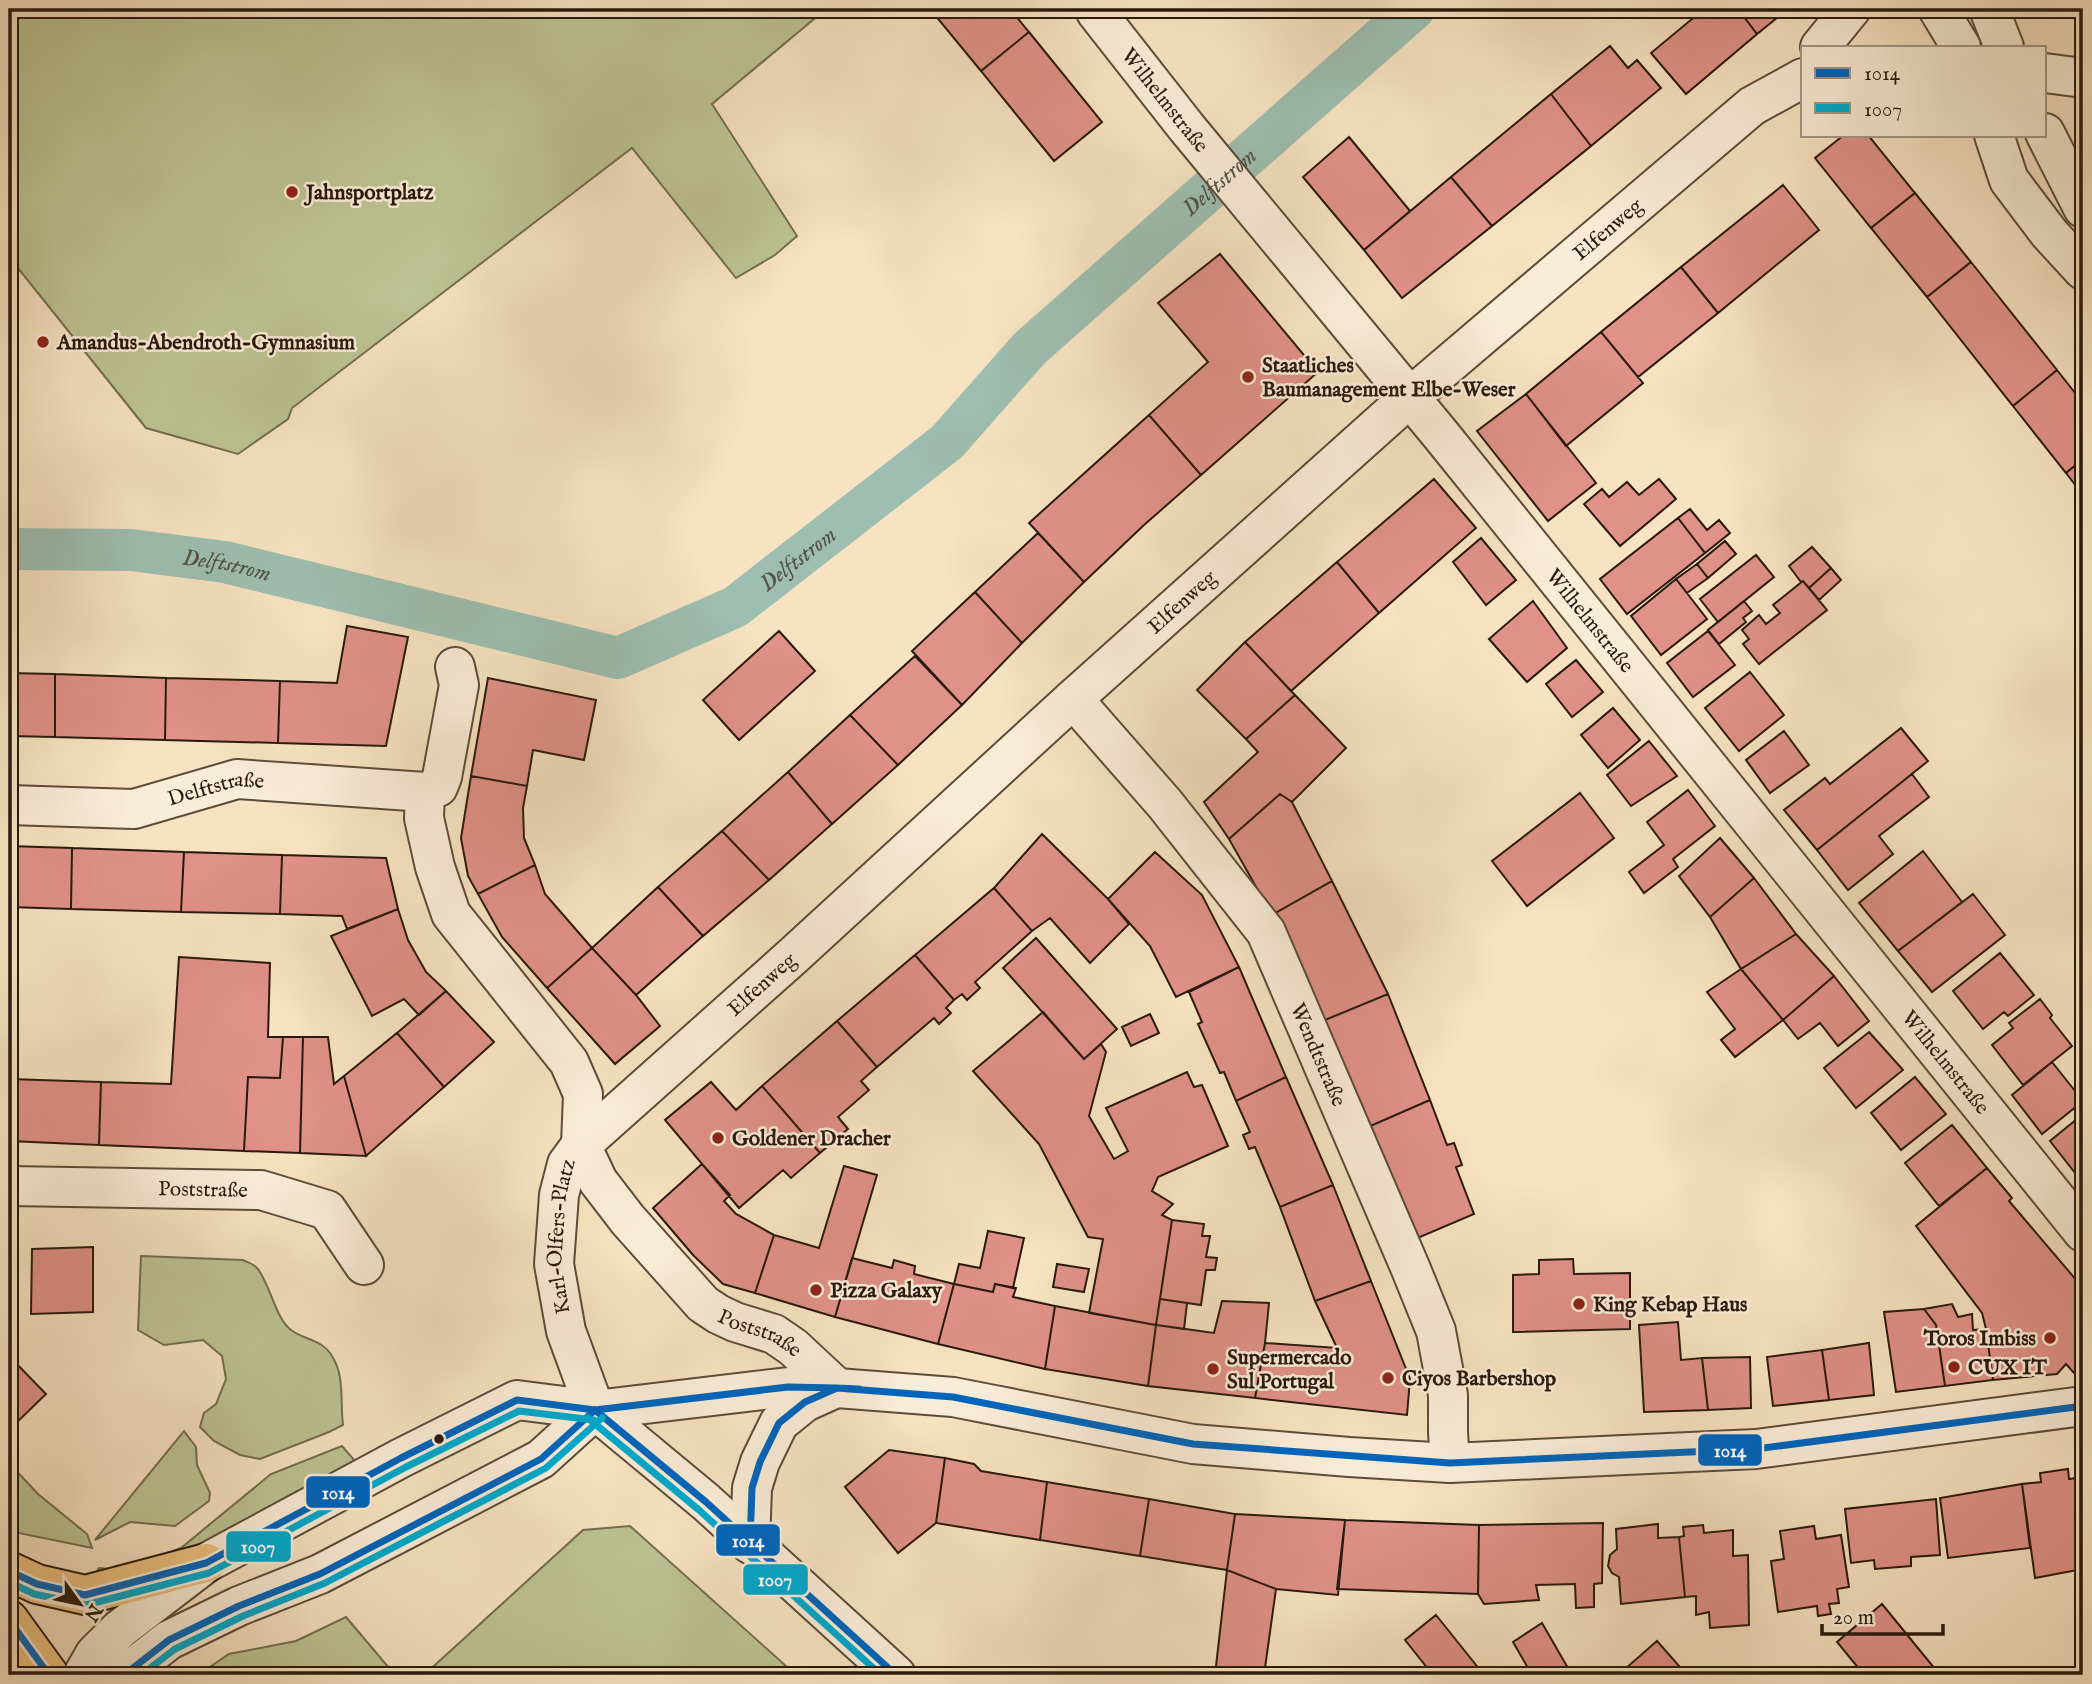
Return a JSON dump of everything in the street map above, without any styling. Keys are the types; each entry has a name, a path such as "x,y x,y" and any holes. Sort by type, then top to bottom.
{"main road":[{"path":"9,1571 37,1584 85,1595 206,1563"},
{"path":"9,1620 49,1675"}],"street":[{"path":"1821,46 1851,9"},
{"path":"1938,9 1960,46"},
{"path":"1989,9 2004,46"},
{"name":"Wilhelmstraße","path":"1096,12 2083,1231"},
{"path":"2046,73 2083,78"},
{"name":"Elfenweg","path":"581,1145 1409,398 1752,106 1801,77"},
{"path":"2046,135 2083,208"},
{"path":"1994,136 2009,180 2049,233 2083,270"},
{"path":"455,667 459,685 442,777 438,787 425,792 424,818 435,867 451,914 569,1062 583,1094 581,1145"},
{"name":"Wendtstraße","path":"1073,699 1165,804 1266,932 1436,1331 1448,1395 1450,1464"},
{"name":"Delftstraße","path":"9,805 134,809 237,779 425,792"},
{"name":"Poststraße","path":"581,1145 598,1181 620,1210 703,1304 735,1322 774,1334 793,1347 836,1388"},
{"name":"Karl-Olfers-Platz","path":"581,1145 567,1164 559,1195 554,1264 566,1331 595,1410"},
{"name":"Poststraße","path":"9,1186 261,1190 327,1210 364,1265"},
{"name":"Poststraße","path":"595,1410 788,1387 836,1388 953,1397 1193,1444 1450,1464 1756,1449 2083,1406"},
{"path":"750,1544 752,1488 760,1462 779,1423 805,1402 836,1388"},
{"path":"83,1675 95,1654 120,1629 206,1563 401,1458 517,1400 595,1410 706,1502 896,1675"},
{"path":"124,1675 169,1640 239,1606 320,1574 541,1459 595,1410"}],"green space":[{"name":"Jahnsportplatz","path":"9,9 826,9 712,104 797,236 775,255 736,278 632,148 292,408 288,419 238,454 146,428 9,257"},
{"path":"141,1256 243,1260 256,1267 266,1282 285,1325 323,1346 332,1356 339,1372 343,1425 260,1459 240,1455 214,1441 200,1427 204,1413 216,1404 226,1379 222,1356 203,1340 164,1345 138,1330"},
{"path":"184,1431 196,1447 197,1465 210,1493 209,1501 175,1526 130,1522 95,1540"},
{"path":"342,1446 355,1461 178,1558 100,1576 97,1571 99,1568 109,1569 141,1563 181,1548 271,1474"},
{"path":"9,1463 38,1494 87,1534 92,1548 9,1531"},
{"path":"630,1526 796,1675 424,1675 583,1530"},
{"path":"346,1617 395,1675 198,1675 229,1654 296,1641"}],"building":[{"path":"930,9 1010,9 1029,32 981,71"},
{"path":"1704,9 1738,9 1757,34 1686,94 1651,53"},
{"path":"1738,9 1788,9 1757,34"},
{"path":"1029,32 1102,122 1054,161 981,71"},
{"path":"1610,46 1628,68 1637,60 1661,88 1591,146 1551,94"},
{"path":"1551,94 1591,146 1492,226 1451,177"},
{"path":"1843,136 1869,136 1915,193 1871,228 1815,158"},
{"path":"1349,137 1410,211 1364,250 1303,177"},
{"path":"1451,177 1492,226 1402,298 1364,250"},
{"path":"1783,185 1819,230 1718,313 1681,267"},
{"path":"1915,193 1971,262 1927,297 1871,228"},
{"path":"1220,254 1318,372 1201,475 1149,415 1208,362 1158,303"},
{"path":"1971,262 2057,370 2013,406 1927,297"},
{"path":"1681,267 1718,313 1638,377 1601,332"},
{"path":"1601,332 1643,383 1566,446 1526,394"},
{"path":"2057,370 2083,403 2083,459 2066,473 2013,406"},
{"path":"1526,394 1596,483 1548,521 1477,431"},
{"path":"1149,415 1201,475 1084,582 1029,523"},
{"path":"2083,459 2083,495 2066,473"},
{"path":"1434,479 1476,528 1379,613 1337,562"},
{"path":"1659,479 1676,499 1620,546 1584,504 1602,489 1609,497 1627,482 1639,495"},
{"path":"1690,509 1707,530 1719,520 1730,533 1705,553 1678,518"},
{"path":"1678,518 1705,553 1627,614 1600,579"},
{"path":"1038,533 1084,582 1022,643 975,592"},
{"path":"1481,538 1516,580 1486,605 1453,562"},
{"path":"1725,541 1736,554 1708,578 1697,564"},
{"path":"1812,547 1831,568 1809,588 1789,566"},
{"path":"1756,555 1774,577 1718,622 1700,599"},
{"path":"1337,562 1379,613 1291,691 1245,642"},
{"path":"1697,564 1708,578 1687,593 1676,579"},
{"path":"1831,568 1841,580 1819,600 1809,588"},
{"path":"1676,579 1707,619 1661,655 1631,616"},
{"path":"1803,581 1827,610 1759,664 1743,644 1749,639 1742,630 1759,615 1766,624 1780,613 1773,605"},
{"path":"975,592 1022,643 962,705 912,651"},
{"path":"1533,601 1567,648 1527,682 1489,639"},
{"path":"1744,601 1752,611 1743,618 1746,622 1719,644 1708,630"},
{"path":"347,626 408,637 386,746 278,743 280,681 337,683"},
{"path":"779,631 815,671 739,740 703,700"},
{"path":"1708,631 1735,665 1693,697 1667,663"},
{"path":"1245,642 1295,695 1246,739 1197,690"},
{"path":"915,656 962,705 898,765 850,715"},
{"path":"1576,660 1603,692 1572,717 1546,684"},
{"path":"1750,672 1784,715 1739,751 1705,708"},
{"path":"9,673 55,674 55,737 9,736"},
{"path":"55,674 166,678 165,740 55,737"},
{"path":"166,678 280,681 278,743 165,740"},
{"path":"488,678 596,700 584,760 533,750 527,786 471,776"},
{"path":"1295,695 1346,748 1292,802 1280,794 1229,839 1204,802 1258,752 1246,739"},
{"path":"1613,708 1640,740 1608,768 1581,735"},
{"path":"850,715 898,765 832,824 788,772"},
{"path":"1901,728 1928,761 1817,850 1784,810 1825,778 1830,784"},
{"path":"1784,731 1809,765 1770,793 1746,760"},
{"path":"1649,741 1677,776 1631,806 1607,775"},
{"path":"788,772 832,824 769,880 722,831"},
{"path":"1912,774 1929,797 1879,836 1893,854 1848,890 1817,850"},
{"path":"471,776 527,786 523,808 524,838 535,865 478,894 468,876 461,838"},
{"path":"1688,790 1715,826 1673,859 1678,867 1644,893 1629,872 1664,845 1647,822"},
{"path":"1580,793 1614,838 1527,906 1492,861"},
{"path":"1280,794 1292,802 1332,881 1272,915 1229,839"},
{"path":"722,831 769,880 703,936 658,887"},
{"path":"1042,834 1108,899 1129,924 1090,963 1050,918 1032,931 994,888"},
{"path":"1720,838 1754,878 1710,917 1679,876"},
{"path":"9,846 72,848 71,909 9,907"},
{"path":"72,848 184,852 181,912 71,909"},
{"path":"1923,851 1962,902 1898,951 1859,903"},
{"path":"184,852 282,855 280,914 181,912"},
{"path":"1155,852 1202,895 1239,967 1176,997 1150,946 1108,899"},
{"path":"282,855 386,858 398,909 347,929 342,916 280,914"},
{"path":"535,865 545,894 592,948 547,988 502,937 478,894"},
{"path":"1754,878 1796,934 1741,969 1710,917"},
{"path":"1332,881 1388,994 1325,1020 1272,915"},
{"path":"658,887 703,936 636,995 592,948"},
{"path":"994,888 1032,931 975,982 980,988 967,1000 962,994 954,1000 915,955"},
{"path":"1973,894 2005,935 1932,992 1898,951"},
{"path":"398,909 408,940 426,972 446,991 419,1015 404,999 372,1016 331,936"},
{"path":"1796,934 1834,976 1783,1020 1741,969"},
{"path":"1036,938 1117,1029 1084,1059 1003,968"},
{"path":"592,948 636,995 660,1026 615,1064 547,988"},
{"path":"2000,953 2034,995 2008,1016 2004,1012 1983,1029 1953,991"},
{"path":"915,955 954,1000 946,1008 951,1013 939,1024 934,1018 877,1067 837,1021"},
{"path":"179,957 270,963 268,1037 283,1037 280,1078 248,1077 244,1151 99,1145 101,1082 171,1084"},
{"path":"1239,967 1286,1077 1236,1101 1198,1024 1202,1022 1189,992"},
{"path":"1741,969 1783,1020 1735,1057 1721,1040 1735,1029 1707,992"},
{"path":"1834,976 1869,1021 1838,1046 1820,1023 1798,1039 1783,1020"},
{"path":"446,991 494,1042 444,1087 397,1033"},
{"path":"1388,994 1430,1100 1368,1127 1325,1020"},
{"path":"2040,999 2052,1015 2050,1018 2072,1046 2023,1085 1992,1045 2013,1028 2009,1023"},
{"path":"1043,1012 1084,1059 1101,1044 1106,1052 1089,1116 1114,1159 1128,1151 1106,1108 1187,1072 1194,1087 1202,1085 1228,1146 1158,1177 1152,1191 1173,1204 1162,1215 1172,1220 1156,1325 1089,1313 1103,1239 1088,1237 1039,1144 973,1071"},
{"path":"1150,1014 1159,1033 1131,1046 1122,1027"},
{"path":"837,1021 877,1067 861,1081 869,1090 838,1117 848,1129 820,1153 762,1086"},
{"path":"1869,1032 1903,1070 1856,1108 1824,1068"},
{"path":"397,1033 444,1087 366,1156 344,1076"},
{"path":"283,1037 303,1037 300,1153 244,1151 248,1077 280,1078"},
{"path":"303,1037 328,1037 334,1084 344,1076 366,1156 300,1153"},
{"path":"2052,1062 2083,1101 2042,1134 2012,1095"},
{"path":"1286,1077 1333,1185 1280,1207 1255,1147 1249,1149 1243,1135 1250,1132 1236,1101"},
{"path":"1915,1077 1946,1114 1901,1150 1871,1113"},
{"path":"9,1079 101,1082 99,1145 9,1141"},
{"path":"711,1082 736,1110 762,1086 820,1153 791,1178 783,1170 739,1208 665,1120"},
{"path":"1430,1100 1447,1145 1454,1143 1462,1165 1456,1167 1474,1214 1413,1240 1368,1127"},
{"path":"2083,1114 2083,1183 2050,1141"},
{"path":"1952,1125 1987,1168 1939,1206 1905,1163"},
{"path":"702,1164 730,1195 724,1201 736,1214 774,1235 755,1293 723,1284 693,1255 653,1208"},
{"path":"844,1166 877,1175 835,1317 755,1293 774,1235 819,1248"},
{"path":"1987,1168 2012,1198 2009,1201 2083,1288 2083,1366 2074,1373 2066,1364 2057,1374 1993,1380 1982,1313 1916,1226"},
{"path":"1333,1185 1371,1281 1315,1301 1280,1207"},
{"path":"1172,1220 1204,1224 1202,1236 1210,1236 1206,1257 1217,1258 1215,1270 1206,1270 1201,1305 1160,1299"},
{"path":"988,1231 1024,1238 1013,1288 995,1284 993,1292 954,1284 959,1264 980,1268"},
{"path":"93,1247 93,1312 31,1314 32,1249"},
{"path":"852,1258 892,1268 894,1260 915,1266 914,1274 954,1284 938,1344 835,1317"},
{"path":"1573,1259 1574,1274 1630,1273 1630,1329 1513,1332 1513,1275 1539,1274 1539,1260"},
{"path":"1057,1264 1089,1269 1084,1292 1053,1287"},
{"path":"1371,1281 1410,1379 1407,1415 1255,1398 1265,1343 1337,1348 1315,1301"},
{"path":"954,1284 993,1292 995,1284 1016,1288 1013,1297 1055,1306 1045,1369 938,1344"},
{"path":"1160,1299 1187,1303 1184,1329 1156,1325"},
{"path":"1222,1301 1269,1303 1255,1398 1148,1386 1156,1325 1214,1333"},
{"path":"1952,1304 1958,1317 1972,1314 1973,1330 1986,1329 1993,1380 1945,1386 1936,1325 1924,1309"},
{"path":"1055,1306 1156,1325 1148,1386 1045,1369"},
{"path":"1924,1309 1936,1325 1945,1386 1896,1392 1884,1312"},
{"path":"1678,1322 1681,1360 1702,1358 1708,1410 1644,1412 1639,1325"},
{"path":"1869,1343 1874,1395 1829,1400 1822,1350"},
{"path":"1822,1350 1829,1400 1773,1406 1767,1357"},
{"path":"9,1356 46,1394 9,1430"},
{"path":"1750,1357 1751,1408 1708,1410 1702,1358"},
{"path":"889,1450 945,1458 936,1523 898,1553 845,1487"},
{"path":"945,1458 974,1464 981,1471 1047,1482 1040,1540 936,1523"},
{"path":"2068,1469 2069,1479 2083,1477 2083,1569 2035,1578 2022,1484 2041,1482 2040,1473"},
{"path":"1047,1482 1149,1499 1140,1556 1040,1540"},
{"path":"2022,1484 2030,1548 1948,1558 1940,1498"},
{"path":"1149,1499 1235,1514 1227,1570 1140,1556"},
{"path":"1936,1499 1940,1555 1911,1557 1911,1566 1875,1569 1874,1560 1851,1563 1845,1509"},
{"path":"1235,1514 1345,1520 1338,1595 1276,1589 1227,1570"},
{"path":"1345,1520 1479,1525 1478,1594 1337,1589"},
{"path":"1603,1523 1602,1583 1594,1584 1594,1607 1576,1608 1575,1584 1536,1585 1539,1600 1484,1604 1478,1594 1479,1525"},
{"path":"1658,1524 1658,1538 1679,1537 1685,1597 1621,1604 1619,1577 1612,1573 1608,1566 1610,1555 1617,1549 1616,1529"},
{"path":"1703,1525 1704,1533 1733,1530 1733,1556 1748,1555 1749,1625 1710,1628 1709,1612 1696,1615 1696,1596 1685,1597 1679,1537 1684,1536 1683,1527"},
{"path":"1814,1526 1816,1539 1841,1535 1849,1587 1837,1589 1839,1603 1829,1604 1831,1614 1818,1616 1817,1606 1778,1612 1771,1561 1784,1559 1780,1531"},
{"path":"1227,1570 1276,1589 1264,1675 1215,1675"},
{"path":"1882,1604 1940,1675 1864,1675 1837,1642"},
{"path":"1436,1615 1484,1675 1433,1675 1405,1640"},
{"path":"1542,1623 1572,1675 1532,1675 1513,1642"},
{"path":"1657,1641 1687,1675 1631,1675 1625,1669"}],"waterway":[{"name":"Delftstrom","path":"9,549 131,550 225,562 618,658 735,607 947,442 1030,348 1414,9"}],"transit line":[{"name":"1014","path":"9,1571 37,1584 85,1595 206,1563 401,1458 517,1400 595,1410 788,1387 837,1388 953,1397 1193,1444 1450,1463 1756,1449 2083,1406"},
{"name":"1014","path":"750,1544 752,1488 760,1462 779,1423 805,1402 837,1388 859,1389"},
{"name":"1014","path":"595,1410 706,1502 896,1675"},
{"name":"1014","path":"124,1675 169,1640 239,1606 320,1574 541,1459 595,1410"},
{"name":"1007","path":"9,1582 34,1594 86,1605 209,1573 406,1467 519,1411 594,1420"},
{"name":"1007","path":"588,1418 699,1510 881,1675"},
{"name":"1007","path":"141,1675 175,1649 243,1616 325,1583 546,1468 602,1418"},
{"name":"1014","path":"9,1620 49,1675"}],"place":[{"name":"Jahnsportplatz","path":"292,192"},
{"name":"Amandus-Abendroth-Gymnasium","path":"43,342"},
{"name":"Staatliches Baumanagement Elbe-Weser","path":"1248,377"},
{"name":"Goldener Dracher","path":"718,1138"},
{"name":"Pizza Galaxy","path":"816,1290"},
{"name":"King Kebap Haus","path":"1579,1304"},
{"name":"Toros Imbiss","path":"2050,1338"},
{"name":"CUX IT","path":"1954,1367"},
{"name":"Supermercado Sul Portugal","path":"1213,1369"},
{"name":"Ciyos Barbershop","path":"1388,1378"}]}
